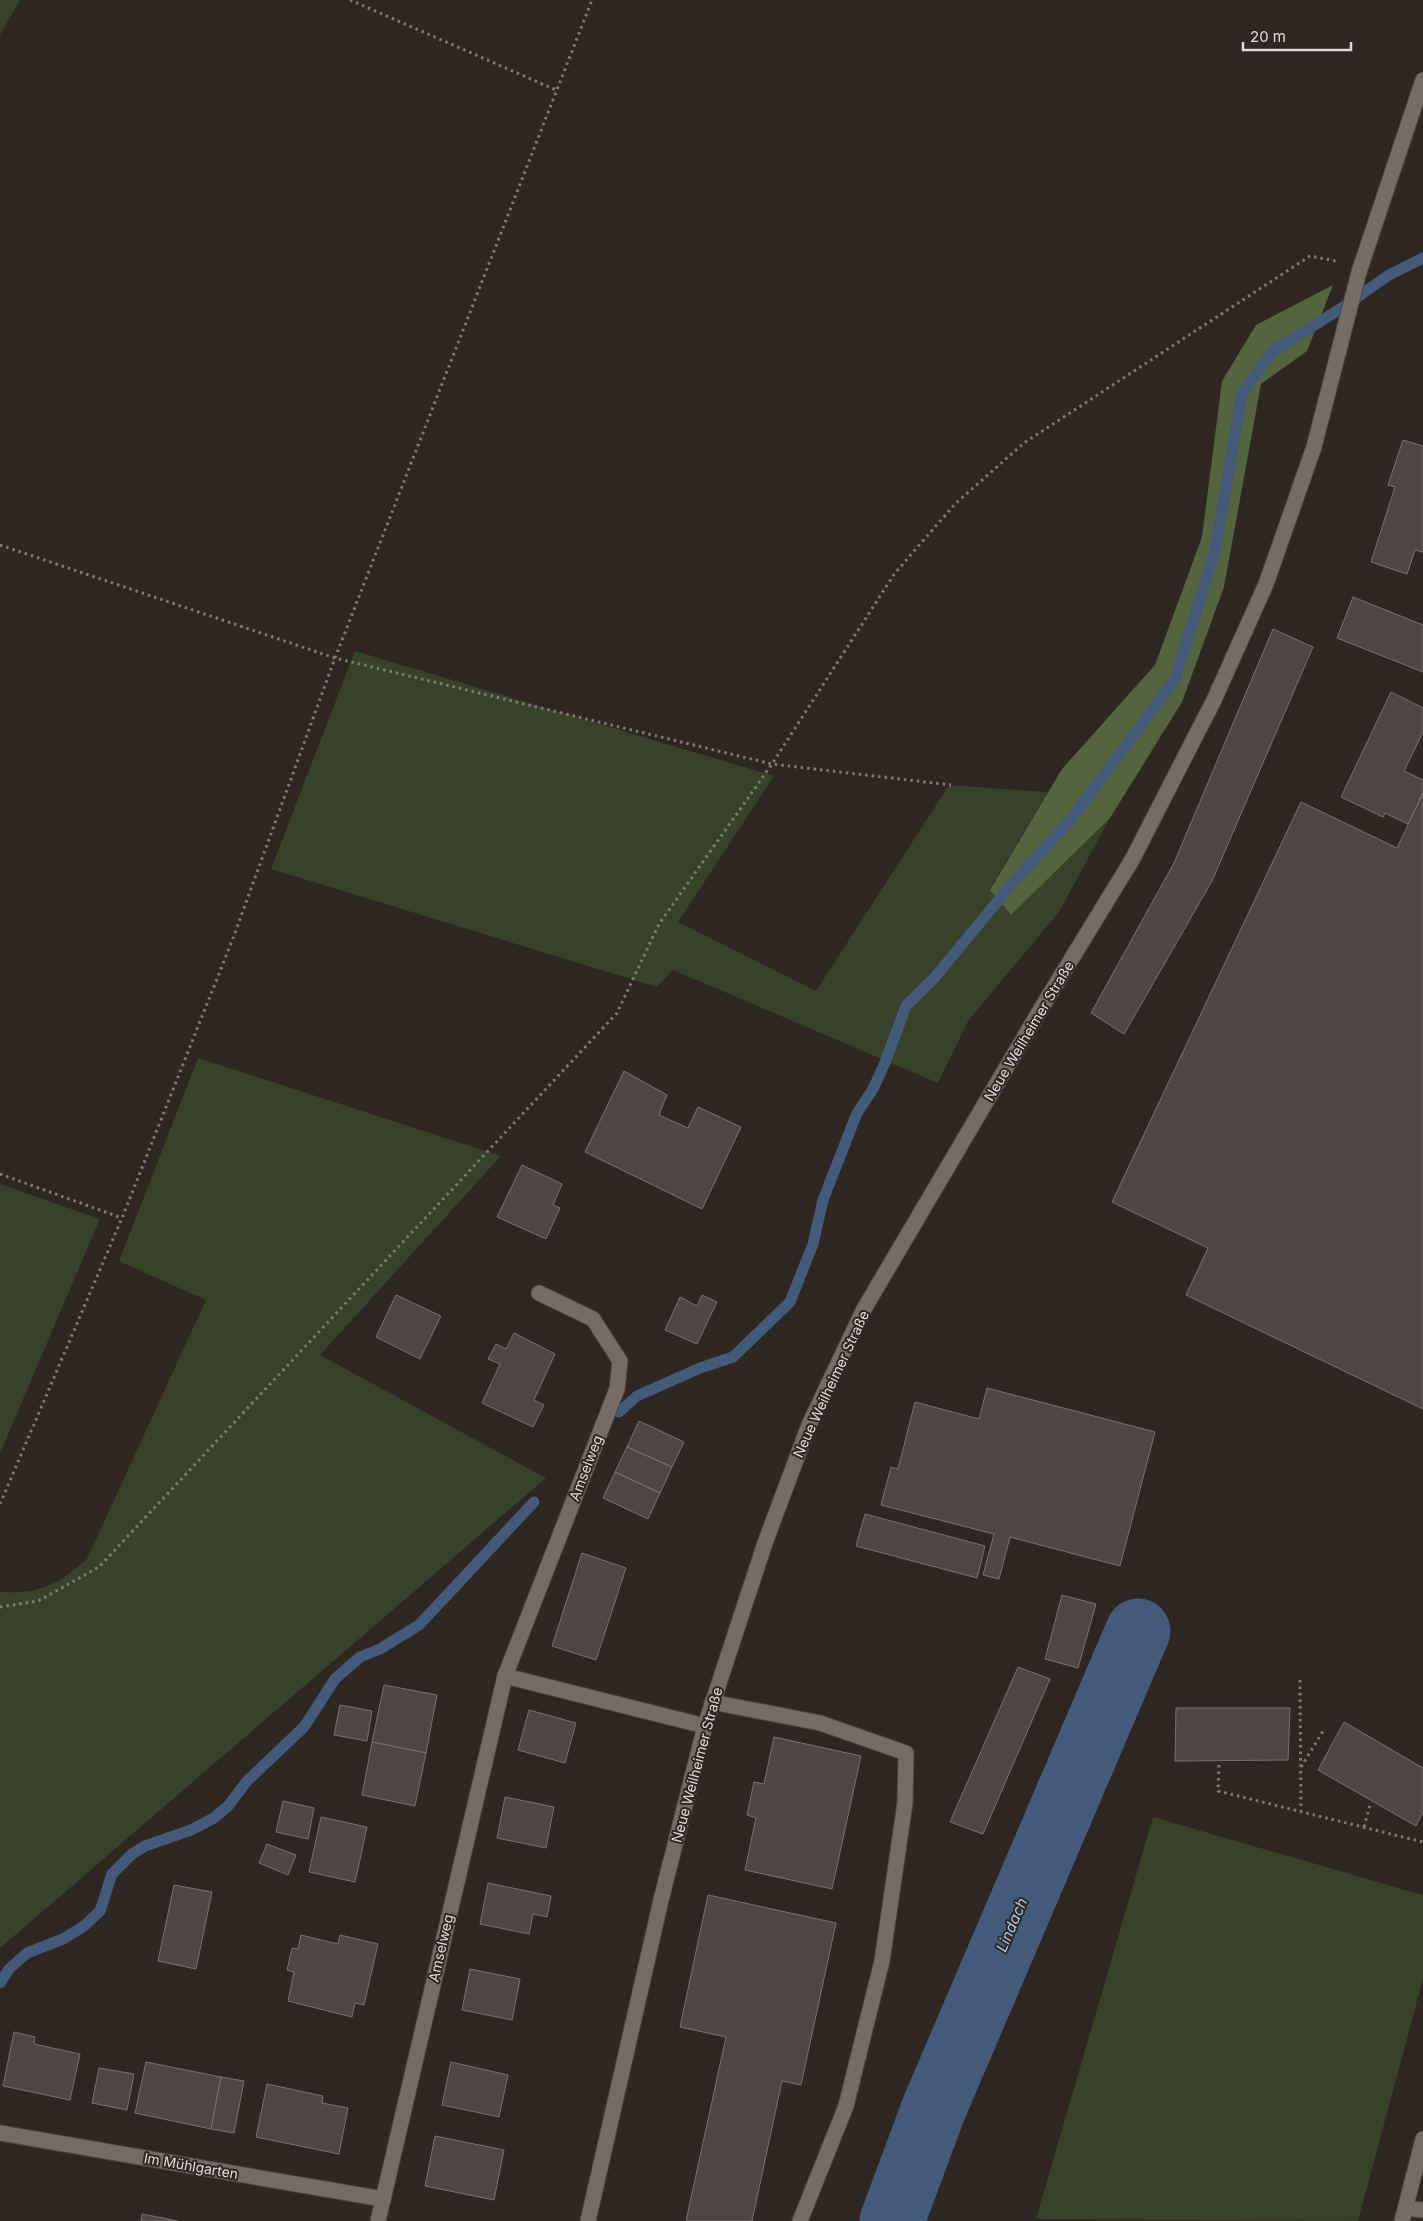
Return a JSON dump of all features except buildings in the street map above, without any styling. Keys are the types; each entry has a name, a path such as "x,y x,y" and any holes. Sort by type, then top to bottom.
{"main road":[{"name":"Neue Weilheimer Straße","path":"588,2221 661,1900 705,1726 765,1543 809,1425 864,1309 1042,1007 1132,860 1214,700 1266,584 1314,446 1360,269 1423,80"},
{"name":"Amselweg","path":"378,2221 505,1676 617,1389 620,1361 592,1319 539,1293"},
{"path":"505,1676 705,1726"},
{"path":"712,1702 820,1723 906,1753 905,1803 882,1961 846,2106 800,2221"},
{"name":"Im Mühlgarten","path":"0,2133 383,2199"},
{"path":"1423,2139 1404,2214 1423,2210"}],"path":[{"path":"350,0 556,90"},
{"path":"0,1504 122,1218 232,941 335,658 592,0"},
{"path":"0,1607 38,1601 99,1566 617,1012 659,924 772,764 895,573 955,504 1024,443 1310,256 1360,269"},
{"path":"0,545 335,658 772,764 951,785"},
{"path":"0,1174 122,1218"},
{"path":"1300,1680 1301,1811"},
{"path":"1300,1768 1325,1728"},
{"path":"1219,1765 1218,1790 1423,1842"},
{"path":"1364,1827 1370,1805"}],"green space":[{"path":"0,0 20,0 0,35"},
{"path":"1333,285 1307,351 1261,384 1224,587 1182,702 1110,818 1011,915 990,890 1062,769 1155,665 1202,537 1222,381 1256,325"},
{"path":"355,651 774,776 678,922 816,991 949,785 1048,792 990,889 1011,915 1110,818 1059,912 968,1021 938,1083 673,970 657,987 271,869"},
{"path":"198,1058 501,1156 320,1355 546,1478 0,1948 0,1592 27,1591 48,1586 67,1575 87,1559 206,1300 119,1261"},
{"path":"0,1184 100,1219 0,1453"},
{"path":"1153,1817 1423,1895 1423,1979 1358,2221 1036,2219"}],"waterway":[{"path":"619,1412 637,1396 700,1368 733,1357 790,1302 813,1244 823,1200 857,1113 873,1089 884,1065 906,1006 935,977 1016,879 1072,818 1175,679 1215,551 1242,393 1273,351 1337,311 1389,275 1423,258"},
{"path":"0,1983 9,1969 27,1953 63,1939 84,1926 100,1911 112,1874 132,1854 145,1846 191,1830 214,1818 229,1805 247,1781 304,1727 335,1679 360,1657 380,1649 419,1625 534,1502"},
{"name":"Lindach","path":"892,2221 934,2108 1138,1631"}]}
